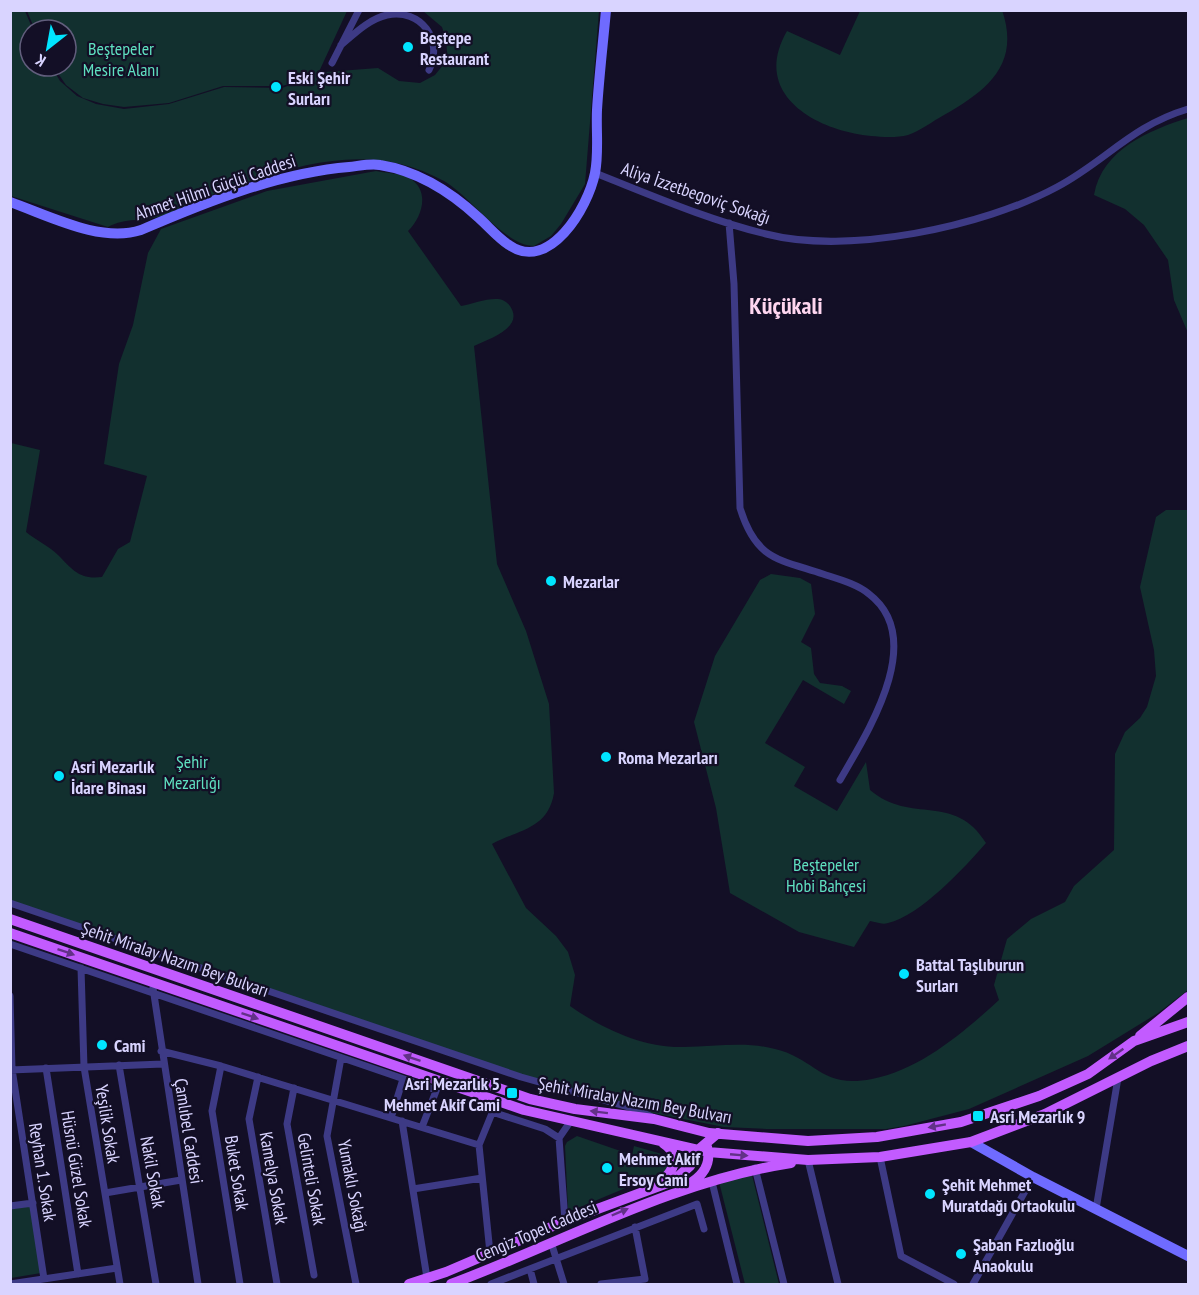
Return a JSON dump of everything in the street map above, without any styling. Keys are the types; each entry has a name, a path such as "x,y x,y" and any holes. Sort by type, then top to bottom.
{"main road":[{"name":"Şehit Miralay Nazım Bey Bulvarı","path":"10,919 530,1099 575,1110 654,1119 698,1131 808,1141 877,1137 961,1122 1038,1096 1088,1074 1134,1041 1188,1022"},
{"name":"Şehit Miralay Nazım Bey Bulvarı","path":"10,933 153,987 494,1106 663,1143 808,1160 880,1156 971,1142 1045,1114 1188,1046"},
{"path":"1134,1041 1188,997"},
{"path":"673,1192 695,1181 708,1164 698,1131"},
{"path":"704,1148 718,1133"},
{"path":"654,1188 675,1167 675,1156 663,1143"},
{"name":"Cengiz Topel Caddesi","path":"409,1284 460,1267 565,1221 654,1188 683,1174 704,1148"},
{"name":"Cengiz Topel Caddesi","path":"449,1284 464,1282 550,1242 673,1192 755,1168 808,1160"}],"street":[{"path":"332,63 359,10"},
{"name":"Ahmet Hilmi Güçlü Caddesi","path":"10,202 100,232 122,234 141,230 265,184 305,173 378,164 407,171 436,185 462,203 506,244 520,252 530,254 547,247 563,232 587,196 595,172 597,110 606,10"},
{"path":"341,45 361,28 386,16 412,16 424,24 432,39 435,52 429,70"},
{"name":"Aliya İzzetbegoviç Sokağı","path":"595,172 767,235 819,241 877,239 940,227 1038,197 1059,187 1143,127 1188,109"},
{"path":"729,222 734,284 740,508 745,525 754,541 769,555 791,566 851,584 869,594 884,609 891,621 894,635 893,656 884,694 869,730 840,780"},
{"path":"10,903 521,1077 639,1110 654,1119"},
{"path":"10,944 81,968 153,987 403,1079 438,1085 422,1127"},
{"name":"Yeşilik Sokak","path":"81,968 84,1067 120,1284"},
{"name":"Çamlıbel Caddesi","path":"153,987 198,1284"},
{"name":"Reyhan 1. Sokak","path":"10,996 11,1070 44,1279"},
{"path":"161,1051 258,1077 479,1145"},
{"name":"Yumaklı Sokağı","path":"341,1058 327,1136 356,1284"},
{"path":"11,1070 163,1064"},
{"name":"Nakil Sokak","path":"119,1065 156,1284"},
{"name":"Buket Sokak","path":"220,1066 212,1111 240,1284"},
{"name":"Hüsnü Güzel Sokak","path":"46,1068 78,1274"},
{"name":"Kamelya Sokak","path":"258,1077 249,1119 277,1284"},
{"path":"1096,1209 1118,1078"},
{"path":"391,1118 403,1079"},
{"name":"Gelinteli Sokak","path":"294,1088 287,1124 314,1275"},
{"path":"490,1253 479,1145 494,1106 559,1137"},
{"path":"402,1121 427,1278"},
{"path":"565,1221 559,1137 570,1122"},
{"path":"971,1142 1033,1177 1185,1253"},
{"path":"880,1156 901,1256 954,1284"},
{"path":"808,1160 838,1284"},
{"path":"755,1168 784,1284"},
{"path":"973,1284 1033,1177"},
{"path":"413,1189 482,1178"},
{"path":"105,1193 181,1180"},
{"path":"712,1182 737,1284"},
{"path":"10,1206 33,1203"},
{"path":"491,1284 697,1204 704,1229"},
{"path":"602,1284 645,1279 635,1227"},
{"path":"550,1242 564,1284"},
{"path":"460,1267 464,1282"},
{"path":"10,1284 117,1268"},
{"path":"530,1269 534,1284"},
{"path":"446,1272 449,1284"}],"green space":[{"path":"1002,10 1007,29 1007,46 996,74 986,86 959,106 908,135 871,136 850,133 830,126 795,106 783,91 777,74 778,54 787,31 840,55 860,11"},
{"path":"10,11 25,11 28,18 18,18 18,78 58,78 77,96 96,104 124,109 169,104 224,87 282,88 326,72 378,68 399,81 420,83 435,75 443,65 447,52 442,27 423,11 599,11 585,184 561,224 551,236 534,246 511,238 444,181 414,168 383,161 353,159 293,168 192,202 161,216 121,222 108,227 11,196"},
{"name":"Beştepeler Mesire Alanı","path":"27,11 347,11 317,76 282,86 223,86 169,103 124,107 83,98 66,85 61,78 78,78 78,18 30,18"},
{"path":"1188,118 1188,333 1174,300 1168,260 1144,225 1125,209 1094,195 1099,179 1117,154 1144,136"},
{"name":"Şehir Mezarlığı","path":"376,171 405,176 416,183 422,197 422,204 417,219 408,231 461,306 489,299 500,299 509,305 513,314 513,321 503,332 474,346 497,564 526,631 549,704 554,793 551,805 539,821 492,844 526,908 556,936 568,952 575,975 570,1006 596,1022 639,1041 669,1046 741,1045 775,1049 801,1059 830,1077 855,1081 872,1079 907,1067 940,1048 971,1025 999,1000 994,985 1007,939 1031,919 1065,902 1074,886 1114,850 1115,754 1125,732 1140,718 1147,707 1156,676 1154,650 1140,587 1156,517 1166,510 1188,510 1188,990 1158,1013 1088,1056 969,1109 886,1129 724,1127 592,1098 11,903 11,443 40,450 26,532 82,575 102,577 118,549 130,542 147,476 104,464 119,364 133,325 148,253 161,229 267,191"},
{"name":"Beştepeler Hobi Bahçesi","path":"771,574 800,578 811,584 815,614 801,642 811,648 814,674 820,683 842,686 851,691 844,704 803,680 765,743 805,767 794,786 837,811 866,762 870,790 885,800 901,806 946,813 961,818 974,828 986,843 941,889 914,911 886,924 870,921 854,947 799,932 730,893 716,808 694,722 715,656 760,580"},
{"path":"577,1136 632,1155 634,1146 669,1156 671,1161 664,1172 573,1210 568,1209 565,1146"},
{"path":"750,1167 779,1284 745,1284 717,1174"},
{"path":"30,1206 41,1273 11,1278 11,1209"}],"place":[{"name":"Beştepe Restaurant","path":"408,47"},
{"name":"Eski Şehir Surları","path":"276,87"},
{"name":"Mezarlar","path":"551,581"},
{"name":"Roma Mezarları","path":"606,757"},
{"name":"Asri Mezarlık İdare Binası","path":"59,776"},
{"name":"Battal Taşlıburun Surları","path":"904,974"},
{"name":"Cami","path":"102,1045"},
{"name":"Asri Mezarlık 5 Mehmet Akif Cami","path":"512,1093"},
{"name":"Asri Mezarlık 9","path":"978,1116"},
{"name":"Mehmet Akif Ersoy Cami","path":"607,1168"},
{"name":"Şehit Mehmet Muratdağı Ortaokulu","path":"930,1194"},
{"name":"Şaban Fazlıoğlu Anaokulu","path":"961,1254"}],"district":[{"name":"Küçükali","path":"786,305"}]}
